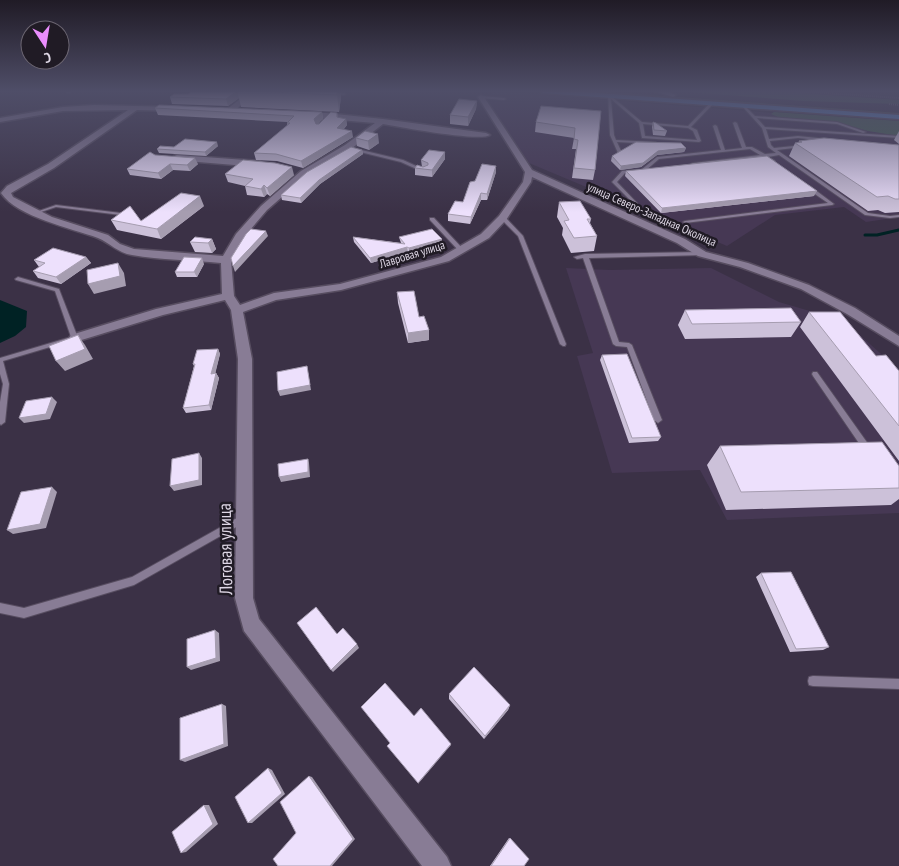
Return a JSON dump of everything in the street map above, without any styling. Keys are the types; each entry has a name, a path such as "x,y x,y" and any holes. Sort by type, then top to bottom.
{"street":[{"path":"101,131 50,166 4,190 10,199 49,219 104,237 116,246 132,252 226,260 240,236 298,171 348,148 370,131"},
{"path":"460,131 486,135"},
{"path":"504,131 529,172"},
{"path":"166,158 269,165"},
{"name":"Лавровая улица","path":"75,338 160,312 341,287 445,259 485,236 504,218 527,182 529,172"},
{"name":"улица Северо-Западная Околица","path":"529,172 681,241 702,254 744,265 805,287 850,311 899,342"},
{"name":"Логовая улица","path":"226,260 232,303 245,359 244,598 251,624 438,866"}],"lane":[{"path":"612,131 620,153"},
{"path":"642,131 643,136 699,141 696,131"},
{"path":"717,131 723,151"},
{"path":"738,131 745,149"},
{"path":"765,131 769,146 867,214 890,217 899,216"},
{"path":"818,131 899,137"},
{"path":"863,131 874,135"},
{"path":"843,133 848,141"},
{"path":"768,140 798,137 832,140"},
{"path":"614,141 698,146"},
{"path":"773,149 806,146"},
{"path":"348,148 402,161 425,171"},
{"path":"643,170 658,158 751,148 779,166"},
{"path":"690,164 780,154"},
{"path":"636,204 614,182 624,172 652,169"},
{"path":"684,222 832,204 802,183"},
{"path":"38,212 56,206 131,215"},
{"path":"504,218 520,236 563,344"},
{"path":"432,219 461,250"},
{"path":"578,257 702,254"},
{"path":"585,256 616,344 629,345 658,420"},
{"path":"1,422 6,384 0,360 75,338 57,290 18,279"},
{"path":"815,374 874,459"},
{"path":"0,608 24,613 134,580 244,518"},
{"path":"813,681 899,684"}],"shaded area":[{"path":"507,131 899,131 899,217 866,222 844,207 775,215 727,246 529,163"},
{"path":"871,131 899,131 899,136"},
{"path":"566,268 610,270 711,268 779,302 844,321 889,361 899,373 899,513 727,520 700,470 612,473 577,356 593,353"},
{"path":"0,300 27,311 26,327 15,336 0,343"}],"building":[{"path":"280,131 351,131 301,161 276,154 254,153"},
{"path":"364,131 378,134 368,141 356,138"},
{"path":"575,131 599,131 595,170 574,168 578,140 574,139"},
{"path":"824,138 899,145 899,199 888,196 877,197 795,143"},
{"path":"185,139 217,142 205,152 157,149 160,146 174,147"},
{"path":"636,142 681,143 686,148 658,151 643,163 621,166 612,156"},
{"path":"351,147 362,150 319,180 300,198 281,195 307,172"},
{"path":"429,150 445,152 432,170 415,168 417,165 423,167 428,165 428,163 421,160"},
{"path":"150,152 155,155 195,158 187,165 170,164 158,173 127,169"},
{"path":"767,156 817,191 662,208 626,171"},
{"path":"243,160 275,163 292,167 267,188 264,185 261,189 245,186 253,179 225,174"},
{"path":"482,164 496,166 487,194 481,193 471,217 448,214 455,201 463,202 470,182 475,181"},
{"path":"181,193 200,196 157,229 111,220 130,206 141,221"},
{"path":"580,201 591,219 587,219 597,236 574,238 564,221 569,220 559,202"},
{"path":"251,229 266,231 233,266 231,258"},
{"path":"432,229 442,239 370,258 353,237 405,244 399,237"},
{"path":"195,237 212,239 208,243 190,242"},
{"path":"53,248 86,257 56,277 33,271 45,263 34,260"},
{"path":"184,257 202,258 194,272 175,272"},
{"path":"118,263 120,276 88,284 87,270"},
{"path":"414,291 419,317 424,316 429,330 408,333 397,292"},
{"path":"791,308 801,322 692,324 685,310"},
{"path":"809,312 840,312 876,356 886,355 899,371 899,426"},
{"path":"78,335 85,349 56,361 49,346"},
{"path":"218,349 211,374 216,373 209,405 183,408 197,350"},
{"path":"627,354 661,437 632,438 602,355"},
{"path":"307,366 310,385 278,391 277,372"},
{"path":"52,397 46,414 19,418 26,401"},
{"path":"882,442 899,466 899,488 741,492 720,446"},
{"path":"199,453 199,480 170,486 172,459"},
{"path":"308,459 308,472 279,477 278,464"},
{"path":"52,487 40,524 7,530 21,492"},
{"path":"791,572 829,647 796,649 761,573"},
{"path":"316,607 337,634 343,628 357,644 331,670 297,623"},
{"path":"215,630 216,658 187,667 187,639"},
{"path":"474,667 510,705 485,736 449,694"},
{"path":"385,683 414,716 421,708 451,744 418,783 387,746 390,743 361,707"},
{"path":"222,704 224,744 180,760 180,718"},
{"path":"268,768 282,793 248,823 235,797"},
{"path":"309,776 353,839 330,866 278,866 273,859 296,833 280,802"},
{"path":"204,805 213,824 181,853 172,832"},
{"path":"510,838 529,859 524,866 491,866"}],"waterway":[{"path":"865,235 877,235 899,230"}]}
